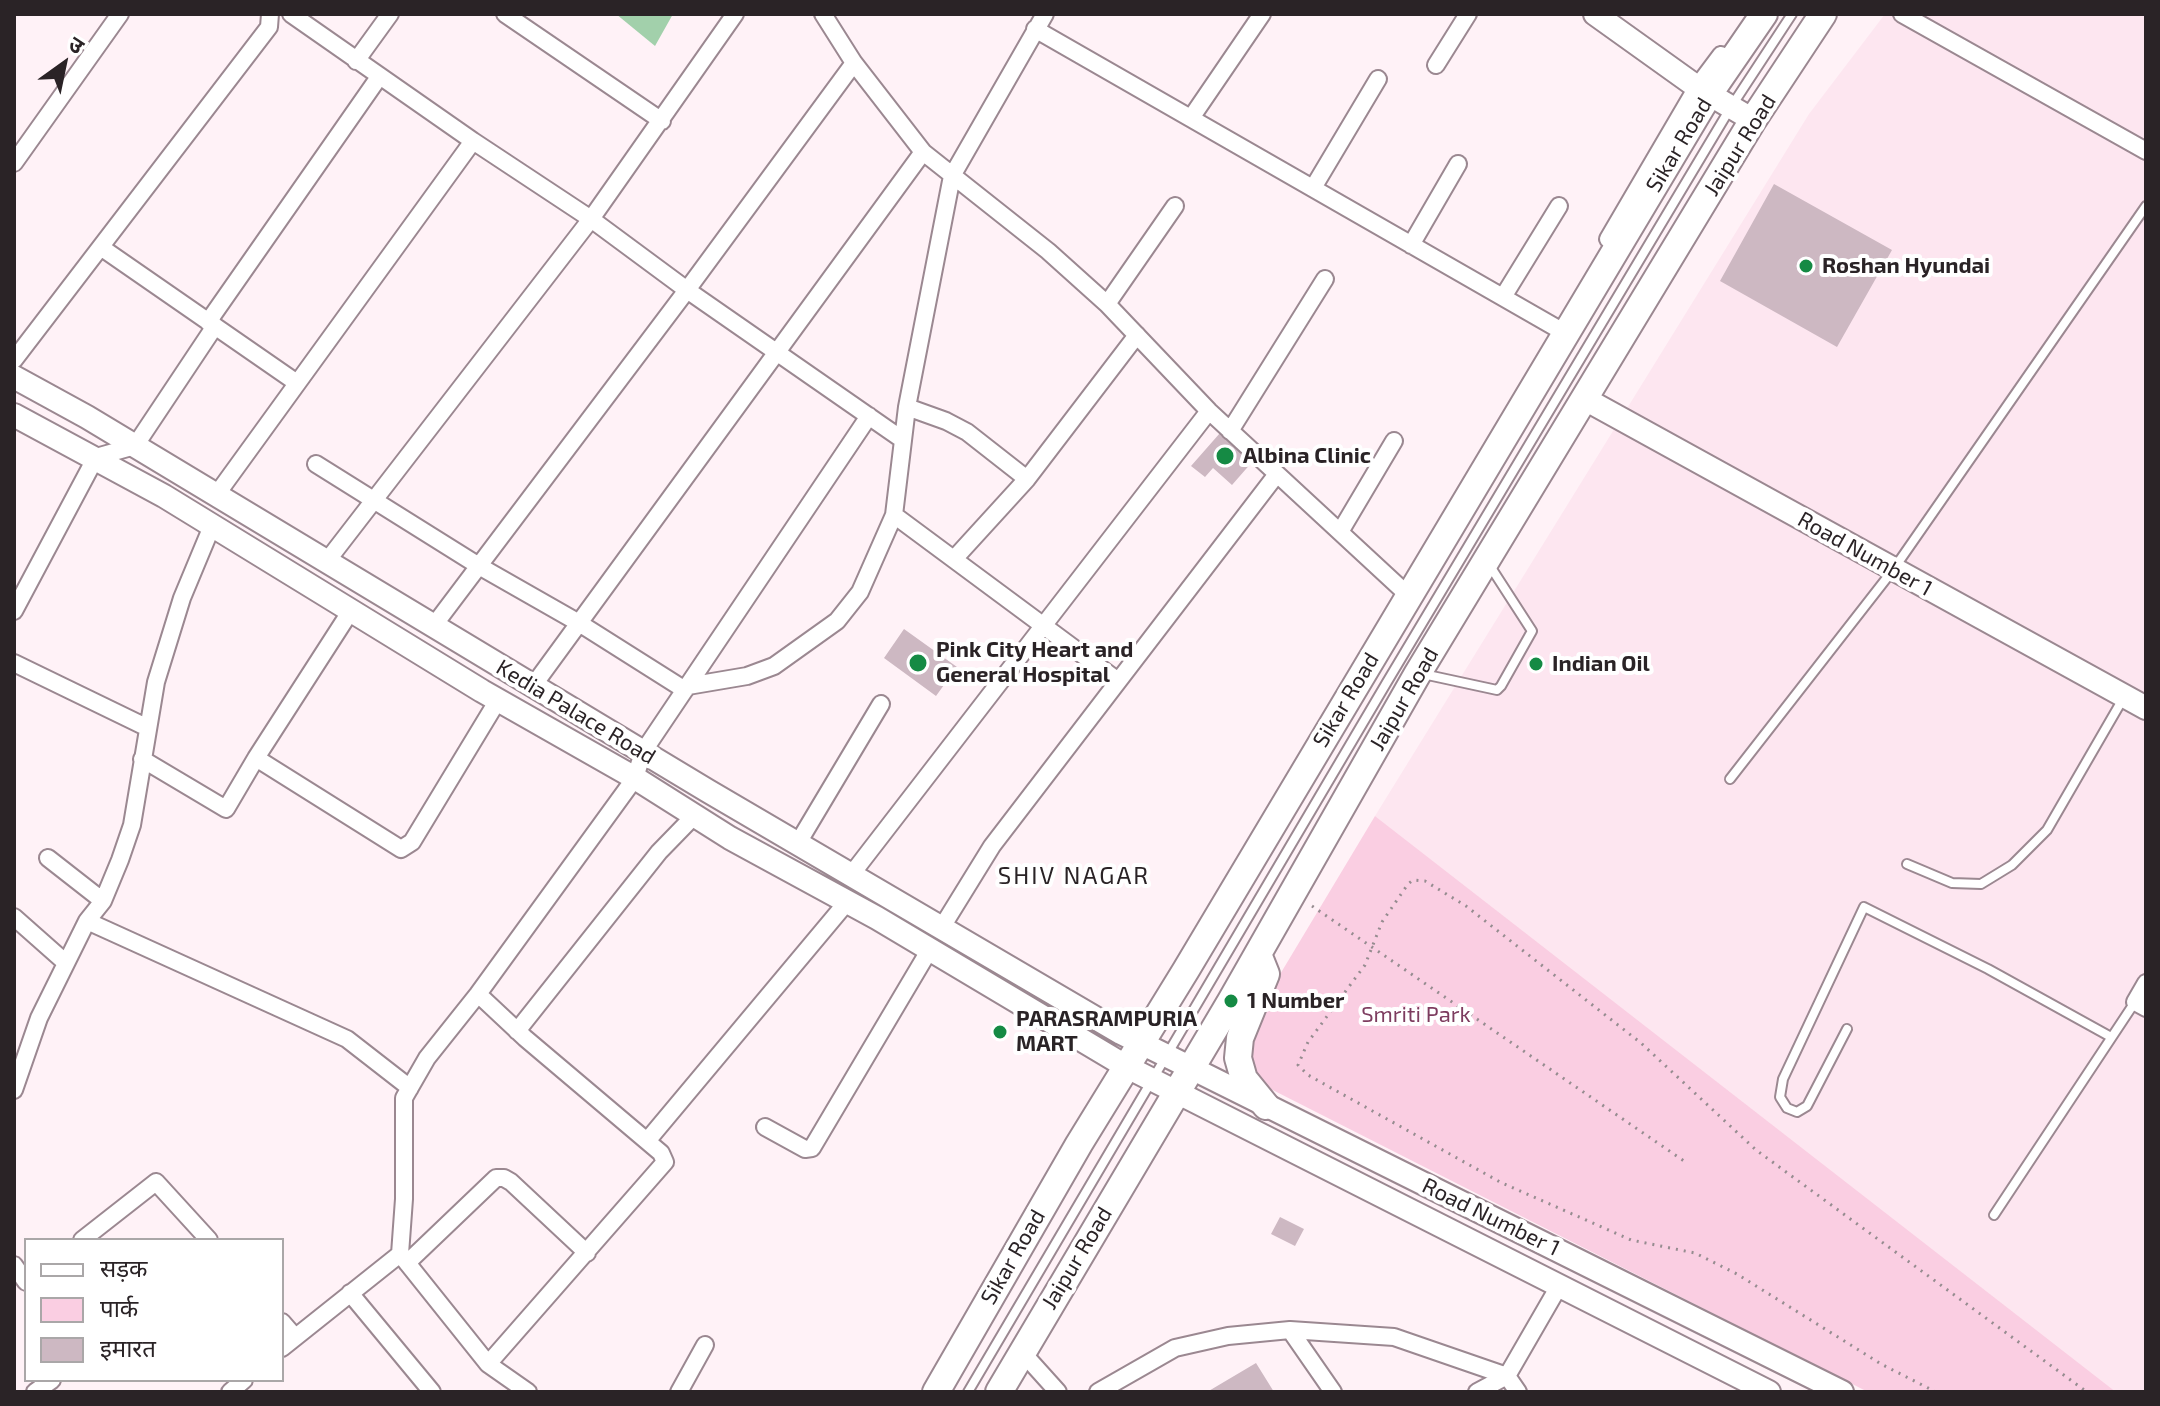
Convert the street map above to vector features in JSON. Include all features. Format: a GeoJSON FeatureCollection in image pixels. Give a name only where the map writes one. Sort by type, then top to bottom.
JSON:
{"type":"FeatureCollection","features":[{"type":"Feature","properties":{"kind":"main road","name":"Sikar Road"},"geometry":{"type":"LineString","coordinates":[[936,1392],[1127,1067],[1137,1040],[1703,90],[1764,14]]}},
{"type":"Feature","properties":{"kind":"main road","name":"Jaipur Road"},"geometry":{"type":"LineString","coordinates":[[999,1392],[1164,1087],[1191,1068],[1418,673],[1585,399],[1742,114],[1823,14]]}},
{"type":"Feature","properties":{"kind":"main road"},"geometry":{"type":"LineString","coordinates":[[1258,954],[1266,974],[1240,1038],[1238,1058],[1244,1079],[1266,1106]]}},
{"type":"Feature","properties":{"kind":"street"},"geometry":{"type":"LineString","coordinates":[[14,163],[120,14]]}},
{"type":"Feature","properties":{"kind":"street"},"geometry":{"type":"LineString","coordinates":[[14,360],[269,27],[270,14]]}},
{"type":"Feature","properties":{"kind":"street"},"geometry":{"type":"LineString","coordinates":[[291,14],[591,219],[687,290],[903,440]]}},
{"type":"Feature","properties":{"kind":"street"},"geometry":{"type":"LineString","coordinates":[[356,61],[390,14]]}},
{"type":"Feature","properties":{"kind":"street"},"geometry":{"type":"LineString","coordinates":[[505,14],[662,121]]}},
{"type":"Feature","properties":{"kind":"street"},"geometry":{"type":"LineString","coordinates":[[327,561],[591,219],[735,14]]}},
{"type":"Feature","properties":{"kind":"street"},"geometry":{"type":"LineString","coordinates":[[316,464],[479,566],[686,688],[747,676],[774,666],[837,621],[860,592],[894,515],[907,407],[952,176],[1045,14]]}},
{"type":"Feature","properties":{"kind":"street"},"geometry":{"type":"LineString","coordinates":[[1191,118],[1262,14]]}},
{"type":"Feature","properties":{"kind":"street"},"geometry":{"type":"LineString","coordinates":[[1436,65],[1468,14]]}},
{"type":"Feature","properties":{"kind":"street"},"geometry":{"type":"LineString","coordinates":[[1595,14],[1742,114]]}},
{"type":"Feature","properties":{"kind":"street"},"geometry":{"type":"LineString","coordinates":[[1703,90],[1752,14]]}},
{"type":"Feature","properties":{"kind":"street"},"geometry":{"type":"LineString","coordinates":[[1902,14],[2146,151]]}},
{"type":"Feature","properties":{"kind":"street"},"geometry":{"type":"LineString","coordinates":[[831,18],[854,63],[923,152],[1048,251],[1107,304],[1209,411],[1405,592]]}},
{"type":"Feature","properties":{"kind":"street"},"geometry":{"type":"LineString","coordinates":[[1035,29],[1562,331]]}},
{"type":"Feature","properties":{"kind":"street"},"geometry":{"type":"LineString","coordinates":[[435,624],[854,63]]}},
{"type":"Feature","properties":{"kind":"street"},"geometry":{"type":"LineString","coordinates":[[14,611],[96,457],[135,446],[211,324],[379,77]]}},
{"type":"Feature","properties":{"kind":"street"},"geometry":{"type":"LineString","coordinates":[[1313,188],[1378,79]]}},
{"type":"Feature","properties":{"kind":"street"},"geometry":{"type":"LineString","coordinates":[[217,494],[473,141]]}},
{"type":"Feature","properties":{"kind":"street"},"geometry":{"type":"LineString","coordinates":[[533,686],[923,152]]}},
{"type":"Feature","properties":{"kind":"street"},"geometry":{"type":"LineString","coordinates":[[1411,245],[1458,164]]}},
{"type":"Feature","properties":{"kind":"street"},"geometry":{"type":"LineString","coordinates":[[1107,304],[1175,206]]}},
{"type":"Feature","properties":{"kind":"street"},"geometry":{"type":"LineString","coordinates":[[1503,297],[1559,206]]}},
{"type":"Feature","properties":{"kind":"street"},"geometry":{"type":"LineString","coordinates":[[102,248],[297,383]]}},
{"type":"Feature","properties":{"kind":"street"},"geometry":{"type":"LineString","coordinates":[[1230,431],[1325,279]]}},
{"type":"Feature","properties":{"kind":"street"},"geometry":{"type":"LineString","coordinates":[[954,559],[1027,479],[1137,335]]}},
{"type":"Feature","properties":{"kind":"street","name":"Kedia Palace Road"},"geometry":{"type":"LineString","coordinates":[[14,377],[217,494],[851,875],[1137,1040]]}},
{"type":"Feature","properties":{"kind":"street","name":"Road Number 1"},"geometry":{"type":"LineString","coordinates":[[1585,399],[2146,708]]}},
{"type":"Feature","properties":{"kind":"street"},"geometry":{"type":"LineString","coordinates":[[907,407],[967,432],[1027,479]]}},
{"type":"Feature","properties":{"kind":"street"},"geometry":{"type":"LineString","coordinates":[[851,875],[1209,411]]}},
{"type":"Feature","properties":{"kind":"street","name":"Kedia Palace Road"},"geometry":{"type":"LineString","coordinates":[[14,415],[96,457],[350,612],[635,778],[730,838],[930,949],[1127,1067]]}},
{"type":"Feature","properties":{"kind":"street"},"geometry":{"type":"LineString","coordinates":[[528,1392],[488,1364],[404,1258],[404,1098],[427,1058],[478,994],[635,778],[643,752],[869,416]]}},
{"type":"Feature","properties":{"kind":"street"},"geometry":{"type":"LineString","coordinates":[[1340,532],[1394,441]]}},
{"type":"Feature","properties":{"kind":"street"},"geometry":{"type":"LineString","coordinates":[[942,927],[992,846],[1277,474]]}},
{"type":"Feature","properties":{"kind":"street"},"geometry":{"type":"LineString","coordinates":[[894,515],[1118,681]]}},
{"type":"Feature","properties":{"kind":"street"},"geometry":{"type":"LineString","coordinates":[[14,1090],[39,1018],[87,921],[103,901],[132,825],[156,682],[178,612],[212,526]]}},
{"type":"Feature","properties":{"kind":"street"},"geometry":{"type":"LineString","coordinates":[[142,759],[226,809],[350,612]]}},
{"type":"Feature","properties":{"kind":"street"},"geometry":{"type":"LineString","coordinates":[[14,663],[148,728]]}},
{"type":"Feature","properties":{"kind":"street"},"geometry":{"type":"LineString","coordinates":[[256,758],[401,849],[412,842],[498,700]]}},
{"type":"Feature","properties":{"kind":"street"},"geometry":{"type":"LineString","coordinates":[[798,843],[881,704]]}},
{"type":"Feature","properties":{"kind":"street"},"geometry":{"type":"LineString","coordinates":[[517,1031],[659,852],[695,815]]}},
{"type":"Feature","properties":{"kind":"street"},"geometry":{"type":"LineString","coordinates":[[48,858],[103,901]]}},
{"type":"Feature","properties":{"kind":"street"},"geometry":{"type":"LineString","coordinates":[[647,1141],[847,902]]}},
{"type":"Feature","properties":{"kind":"street"},"geometry":{"type":"LineString","coordinates":[[14,917],[66,963]]}},
{"type":"Feature","properties":{"kind":"street"},"geometry":{"type":"LineString","coordinates":[[87,921],[347,1039],[410,1088]]}},
{"type":"Feature","properties":{"kind":"street"},"geometry":{"type":"LineString","coordinates":[[765,1127],[805,1149],[812,1148],[930,949]]}},
{"type":"Feature","properties":{"kind":"street"},"geometry":{"type":"LineString","coordinates":[[2140,1005],[2146,983]]}},
{"type":"Feature","properties":{"kind":"street"},"geometry":{"type":"LineString","coordinates":[[478,994],[661,1153],[665,1162],[488,1364]]}},
{"type":"Feature","properties":{"kind":"street","name":"Road Number 1"},"geometry":{"type":"LineString","coordinates":[[1137,1040],[1842,1392]]}},
{"type":"Feature","properties":{"kind":"street","name":"Road Number 1"},"geometry":{"type":"LineString","coordinates":[[1127,1067],[1769,1392]]}},
{"type":"Feature","properties":{"kind":"street"},"geometry":{"type":"LineString","coordinates":[[284,1346],[350,1293],[404,1258],[496,1178],[511,1182],[587,1253]]}},
{"type":"Feature","properties":{"kind":"street"},"geometry":{"type":"LineString","coordinates":[[85,1238],[156,1182],[207,1238]]}},
{"type":"Feature","properties":{"kind":"street"},"geometry":{"type":"LineString","coordinates":[[1477,1392],[1507,1376],[1559,1286]]}},
{"type":"Feature","properties":{"kind":"street"},"geometry":{"type":"LineString","coordinates":[[350,1293],[432,1392]]}},
{"type":"Feature","properties":{"kind":"street"},"geometry":{"type":"LineString","coordinates":[[284,1324],[295,1337]]}},
{"type":"Feature","properties":{"kind":"street"},"geometry":{"type":"LineString","coordinates":[[1290,1330],[1333,1392]]}},
{"type":"Feature","properties":{"kind":"street"},"geometry":{"type":"LineString","coordinates":[[1098,1392],[1175,1348],[1228,1336],[1290,1330],[1394,1337],[1507,1376],[1518,1392]]}},
{"type":"Feature","properties":{"kind":"street"},"geometry":{"type":"LineString","coordinates":[[679,1392],[705,1345]]}},
{"type":"Feature","properties":{"kind":"street"},"geometry":{"type":"LineString","coordinates":[[1022,1352],[1053,1390]]}},
{"type":"Feature","properties":{"kind":"lane"},"geometry":{"type":"LineString","coordinates":[[968,1392],[1164,1087],[1167,1056],[1742,114],[1792,14]]}},
{"type":"Feature","properties":{"kind":"lane"},"geometry":{"type":"LineString","coordinates":[[1730,779],[1893,570],[2146,206]]}},
{"type":"Feature","properties":{"kind":"lane"},"geometry":{"type":"LineString","coordinates":[[1418,673],[1497,690],[1501,686],[1532,631],[1487,562]]}},
{"type":"Feature","properties":{"kind":"lane"},"geometry":{"type":"LineString","coordinates":[[1907,864],[1952,883],[1981,884],[2012,865],[2047,830],[2125,696]]}},
{"type":"Feature","properties":{"kind":"lane"},"geometry":{"type":"LineString","coordinates":[[1847,1029],[1807,1106],[1797,1112],[1787,1108],[1780,1097],[1783,1079],[1864,907],[1988,969],[2111,1037]]}},
{"type":"Feature","properties":{"kind":"lane"},"geometry":{"type":"LineString","coordinates":[[1994,1215],[2111,1037],[2140,1005]]}},
{"type":"Feature","properties":{"kind":"path"},"geometry":{"type":"LineString","coordinates":[[1936,1392],[1881,1364],[1737,1274],[1695,1253],[1631,1240],[1500,1182],[1308,1075],[1298,1065],[1303,1051],[1365,965],[1382,922],[1408,884],[1413,880],[1425,881],[1466,906],[1641,1043],[1756,1150],[2087,1392]]}},
{"type":"Feature","properties":{"kind":"path"},"geometry":{"type":"LineString","coordinates":[[1293,892],[1684,1161]]}},
{"type":"Feature","properties":{"kind":"shaded area"},"geometry":{"type":"Polygon","coordinates":[[[616,14],[673,14],[655,46],[616,14]]]}},
{"type":"Feature","properties":{"kind":"shaded area"},"geometry":{"type":"Polygon","coordinates":[[[1885,14],[2146,14],[2146,1392],[2116,1392],[1375,816],[1809,114],[1885,14]]]}},
{"type":"Feature","properties":{"kind":"green space","name":"Smriti Park"},"geometry":{"type":"Polygon","coordinates":[[[1375,816],[2116,1392],[1868,1392],[1249,1078],[1244,1057],[1255,1016],[1375,816]]]}},
{"type":"Feature","properties":{"kind":"building","name":"Roshan Hyundai"},"geometry":{"type":"Polygon","coordinates":[[[1774,184],[1892,250],[1837,347],[1720,281],[1774,184]]]}},
{"type":"Feature","properties":{"kind":"building"},"geometry":{"type":"Polygon","coordinates":[[[1220,433],[1253,461],[1232,485],[1213,468],[1205,477],[1191,466],[1220,433]]]}},
{"type":"Feature","properties":{"kind":"building"},"geometry":{"type":"Polygon","coordinates":[[[904,629],[957,667],[936,696],[884,658],[904,629]]]}},
{"type":"Feature","properties":{"kind":"building"},"geometry":{"type":"Polygon","coordinates":[[[1280,1217],[1304,1229],[1295,1246],[1271,1234],[1280,1217]]]}},
{"type":"Feature","properties":{"kind":"building"},"geometry":{"type":"Polygon","coordinates":[[[1256,1363],[1274,1392],[1207,1392],[1256,1363]]]}},
{"type":"Feature","properties":{"kind":"place","name":"Roshan Hyundai"},"geometry":{"type":"Point","coordinates":[1806,266]}},
{"type":"Feature","properties":{"kind":"place","name":"Albina Clinic"},"geometry":{"type":"Point","coordinates":[1225,456]}},
{"type":"Feature","properties":{"kind":"place","name":"Pink City Heart and General Hospital"},"geometry":{"type":"Point","coordinates":[918,663]}},
{"type":"Feature","properties":{"kind":"place","name":"Indian Oil"},"geometry":{"type":"Point","coordinates":[1536,664]}},
{"type":"Feature","properties":{"kind":"place","name":"1 Number"},"geometry":{"type":"Point","coordinates":[1231,1001]}},
{"type":"Feature","properties":{"kind":"place","name":"PARASRAMPURIA MART"},"geometry":{"type":"Point","coordinates":[1000,1032]}},
{"type":"Feature","properties":{"kind":"district","name":"SHIV NAGAR"},"geometry":{"type":"Point","coordinates":[1074,876]}}]}
